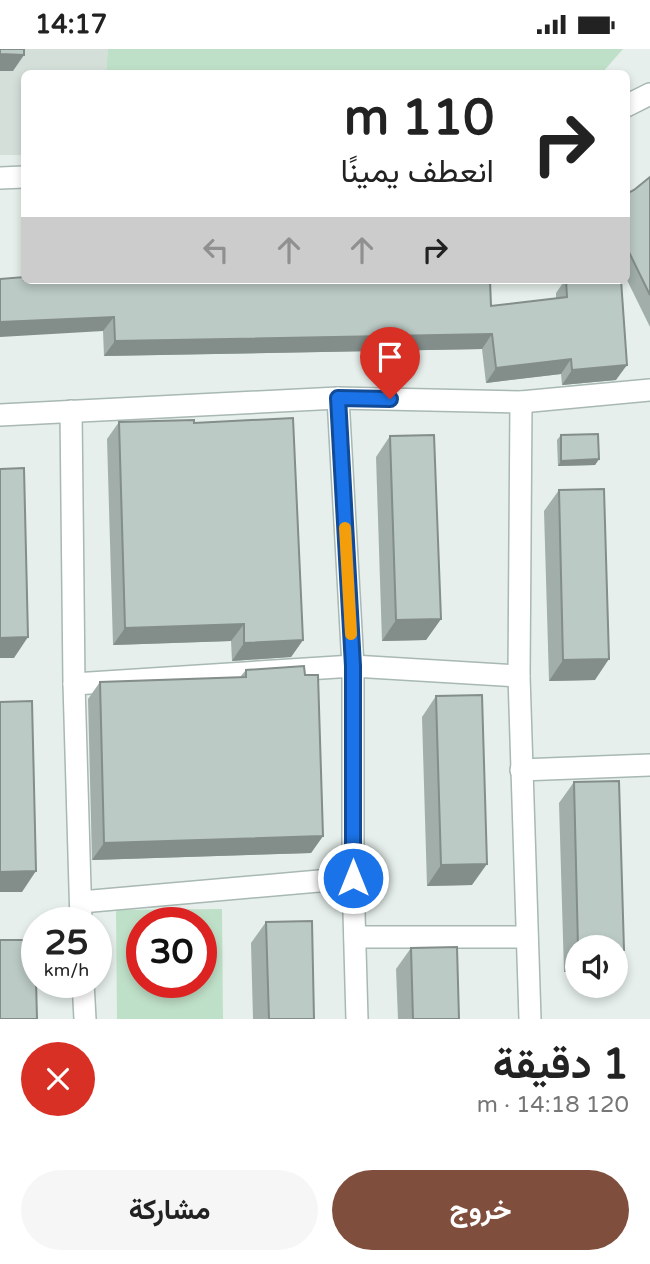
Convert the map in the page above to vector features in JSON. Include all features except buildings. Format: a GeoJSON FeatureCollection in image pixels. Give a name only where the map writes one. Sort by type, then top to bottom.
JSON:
{"type":"FeatureCollection","features":[{"type":"Feature","properties":{"kind":"street"},"geometry":{"type":"LineString","coordinates":[[630,104],[650,94]]}},
{"type":"Feature","properties":{"kind":"street"},"geometry":{"type":"LineString","coordinates":[[0,178],[21,177]]}},
{"type":"Feature","properties":{"kind":"street"},"geometry":{"type":"LineString","coordinates":[[0,415],[338,398],[521,402],[650,390]]}},
{"type":"Feature","properties":{"kind":"street"},"geometry":{"type":"LineString","coordinates":[[338,398],[353,666],[353,878],[357,1019]]}},
{"type":"Feature","properties":{"kind":"street"},"geometry":{"type":"LineString","coordinates":[[521,402],[519,676],[530,1019]]}},
{"type":"Feature","properties":{"kind":"street"},"geometry":{"type":"LineString","coordinates":[[71,411],[74,684],[81,907]]}},
{"type":"Feature","properties":{"kind":"street"},"geometry":{"type":"LineString","coordinates":[[74,684],[353,666],[519,676]]}},
{"type":"Feature","properties":{"kind":"street"},"geometry":{"type":"LineString","coordinates":[[521,770],[650,765]]}},
{"type":"Feature","properties":{"kind":"street"},"geometry":{"type":"LineString","coordinates":[[112,908],[353,878]]}},
{"type":"Feature","properties":{"kind":"street"},"geometry":{"type":"LineString","coordinates":[[355,937],[527,937]]}},
{"type":"Feature","properties":{"kind":"street"},"geometry":{"type":"LineString","coordinates":[[84,998],[85,1019]]}},
{"type":"Feature","properties":{"kind":"shaded area"},"geometry":{"type":"Polygon","coordinates":[[[0,49],[108,49],[106,70],[21,70],[21,155],[0,155],[0,49]]]}},
{"type":"Feature","properties":{"kind":"green space"},"geometry":{"type":"Polygon","coordinates":[[[108,49],[623,49],[605,70],[106,70],[108,49]]]}},
{"type":"Feature","properties":{"kind":"green space"},"geometry":{"type":"Polygon","coordinates":[[[217,909],[222,909],[223,1019],[117,1019],[116,910],[126,910],[126,998],[217,998],[217,909]]]}},
{"type":"Feature","properties":{"kind":"slow traffic"},"geometry":{"type":"LineString","coordinates":[[345,528],[351,634]]}},
{"type":"Feature","properties":{"kind":"route"},"geometry":{"type":"LineString","coordinates":[[353,878],[353,666],[338,398],[390,399]]}}]}
